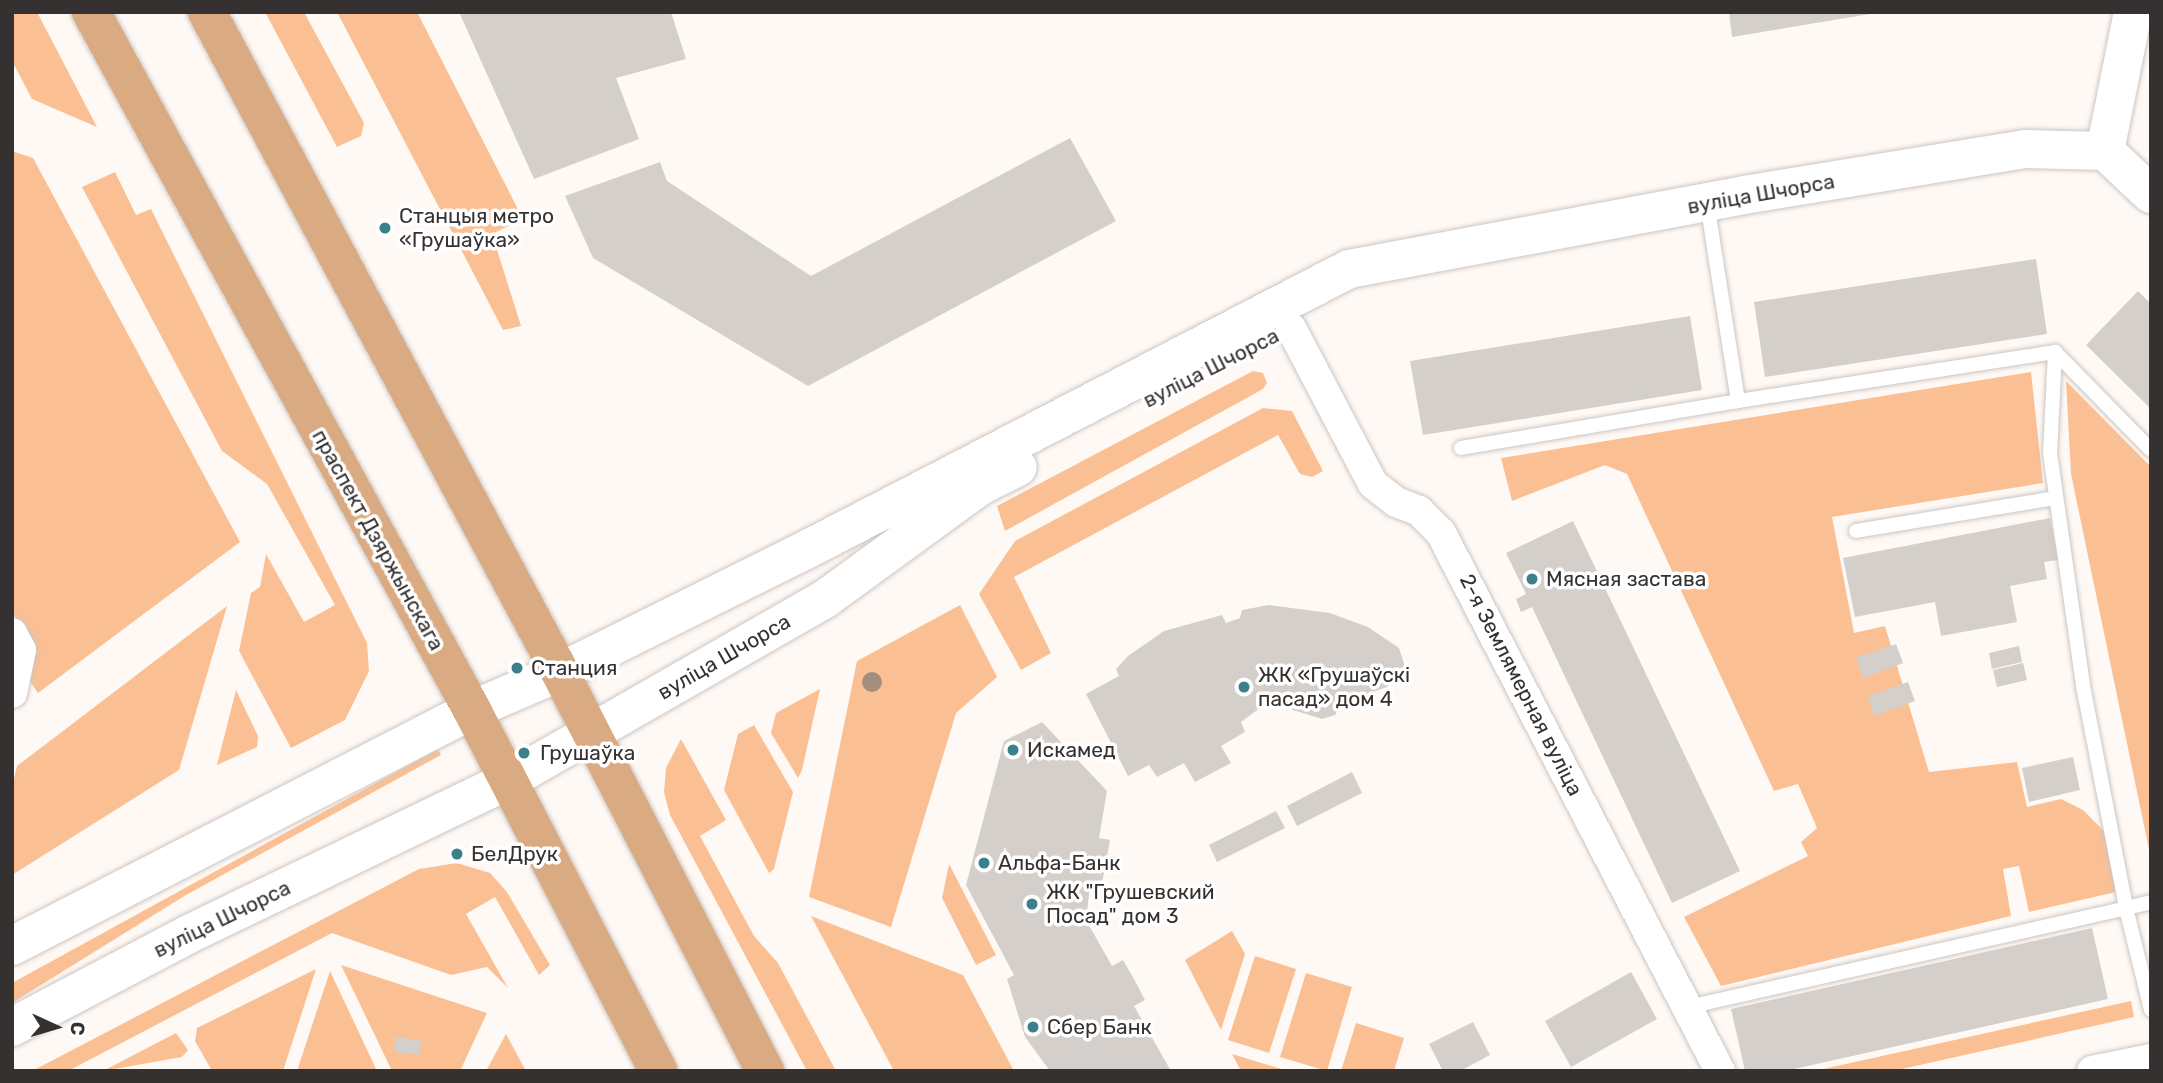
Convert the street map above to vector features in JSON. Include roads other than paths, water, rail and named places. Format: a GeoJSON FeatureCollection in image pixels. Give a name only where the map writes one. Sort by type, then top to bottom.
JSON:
{"type":"FeatureCollection","features":[{"type":"Feature","properties":{"kind":"main road","name":"праспект Дзяржынскага"},"geometry":{"type":"LineString","coordinates":[[91,12],[472,710],[658,1071]]}},
{"type":"Feature","properties":{"kind":"main road"},"geometry":{"type":"LineString","coordinates":[[207,12],[560,672],[589,734],[765,1071]]}},
{"type":"Feature","properties":{"kind":"street"},"geometry":{"type":"LineString","coordinates":[[2133,12],[2105,151],[2151,194]]}},
{"type":"Feature","properties":{"kind":"street","name":"вуліца Шчорса"},"geometry":{"type":"LineString","coordinates":[[12,946],[472,710],[560,672],[1349,269],[1707,202],[2025,149],[2105,151]]}},
{"type":"Feature","properties":{"kind":"street","name":"вуліца Шчорса"},"geometry":{"type":"LineString","coordinates":[[12,1027],[191,933],[507,781],[825,599],[980,486],[1291,328],[1418,258]]}},
{"type":"Feature","properties":{"kind":"street","name":"2-я Землямерная вуліца"},"geometry":{"type":"LineString","coordinates":[[1291,328],[1373,484],[1396,502],[1419,511],[1441,533],[1720,1071]]}},
{"type":"Feature","properties":{"kind":"street"},"geometry":{"type":"LineString","coordinates":[[12,633],[21,650],[12,693]]}},
{"type":"Feature","properties":{"kind":"street"},"geometry":{"type":"LineString","coordinates":[[2092,1071],[2151,1059]]}},
{"type":"Feature","properties":{"kind":"lane"},"geometry":{"type":"LineString","coordinates":[[1707,202],[1738,401]]}},
{"type":"Feature","properties":{"kind":"lane"},"geometry":{"type":"LineString","coordinates":[[1461,448],[1738,401],[2055,352]]}},
{"type":"Feature","properties":{"kind":"lane"},"geometry":{"type":"LineString","coordinates":[[2055,352],[2151,450]]}},
{"type":"Feature","properties":{"kind":"lane"},"geometry":{"type":"LineString","coordinates":[[2055,352],[2050,453],[2055,498],[2083,686],[2126,908],[2151,1010]]}},
{"type":"Feature","properties":{"kind":"lane"},"geometry":{"type":"LineString","coordinates":[[1856,531],[2055,498]]}},
{"type":"Feature","properties":{"kind":"lane"},"geometry":{"type":"LineString","coordinates":[[1688,1007],[2151,902]]}},
{"type":"Feature","properties":{"kind":"place","name":"Станцыя метро «Грушаўка»"},"geometry":{"type":"Point","coordinates":[385,228]}},
{"type":"Feature","properties":{"kind":"place","name":"Мясная застава"},"geometry":{"type":"Point","coordinates":[1532,579]}},
{"type":"Feature","properties":{"kind":"place","name":"Станция"},"geometry":{"type":"Point","coordinates":[517,668]}},
{"type":"Feature","properties":{"kind":"place","name":"ЖК «Грушаўскі пасад» дом 4"},"geometry":{"type":"Point","coordinates":[1244,687]}},
{"type":"Feature","properties":{"kind":"place","name":"Искамед"},"geometry":{"type":"Point","coordinates":[1013,750]}},
{"type":"Feature","properties":{"kind":"place","name":"Грушаўка"},"geometry":{"type":"Point","coordinates":[524,753]}},
{"type":"Feature","properties":{"kind":"place","name":"БелДрук"},"geometry":{"type":"Point","coordinates":[457,854]}},
{"type":"Feature","properties":{"kind":"place","name":"Альфа-Банк"},"geometry":{"type":"Point","coordinates":[984,863]}},
{"type":"Feature","properties":{"kind":"place","name":"ЖК \"Грушевский Посад\" дом 3"},"geometry":{"type":"Point","coordinates":[1032,904]}},
{"type":"Feature","properties":{"kind":"place","name":"Сбер Банк"},"geometry":{"type":"Point","coordinates":[1033,1027]}}]}
